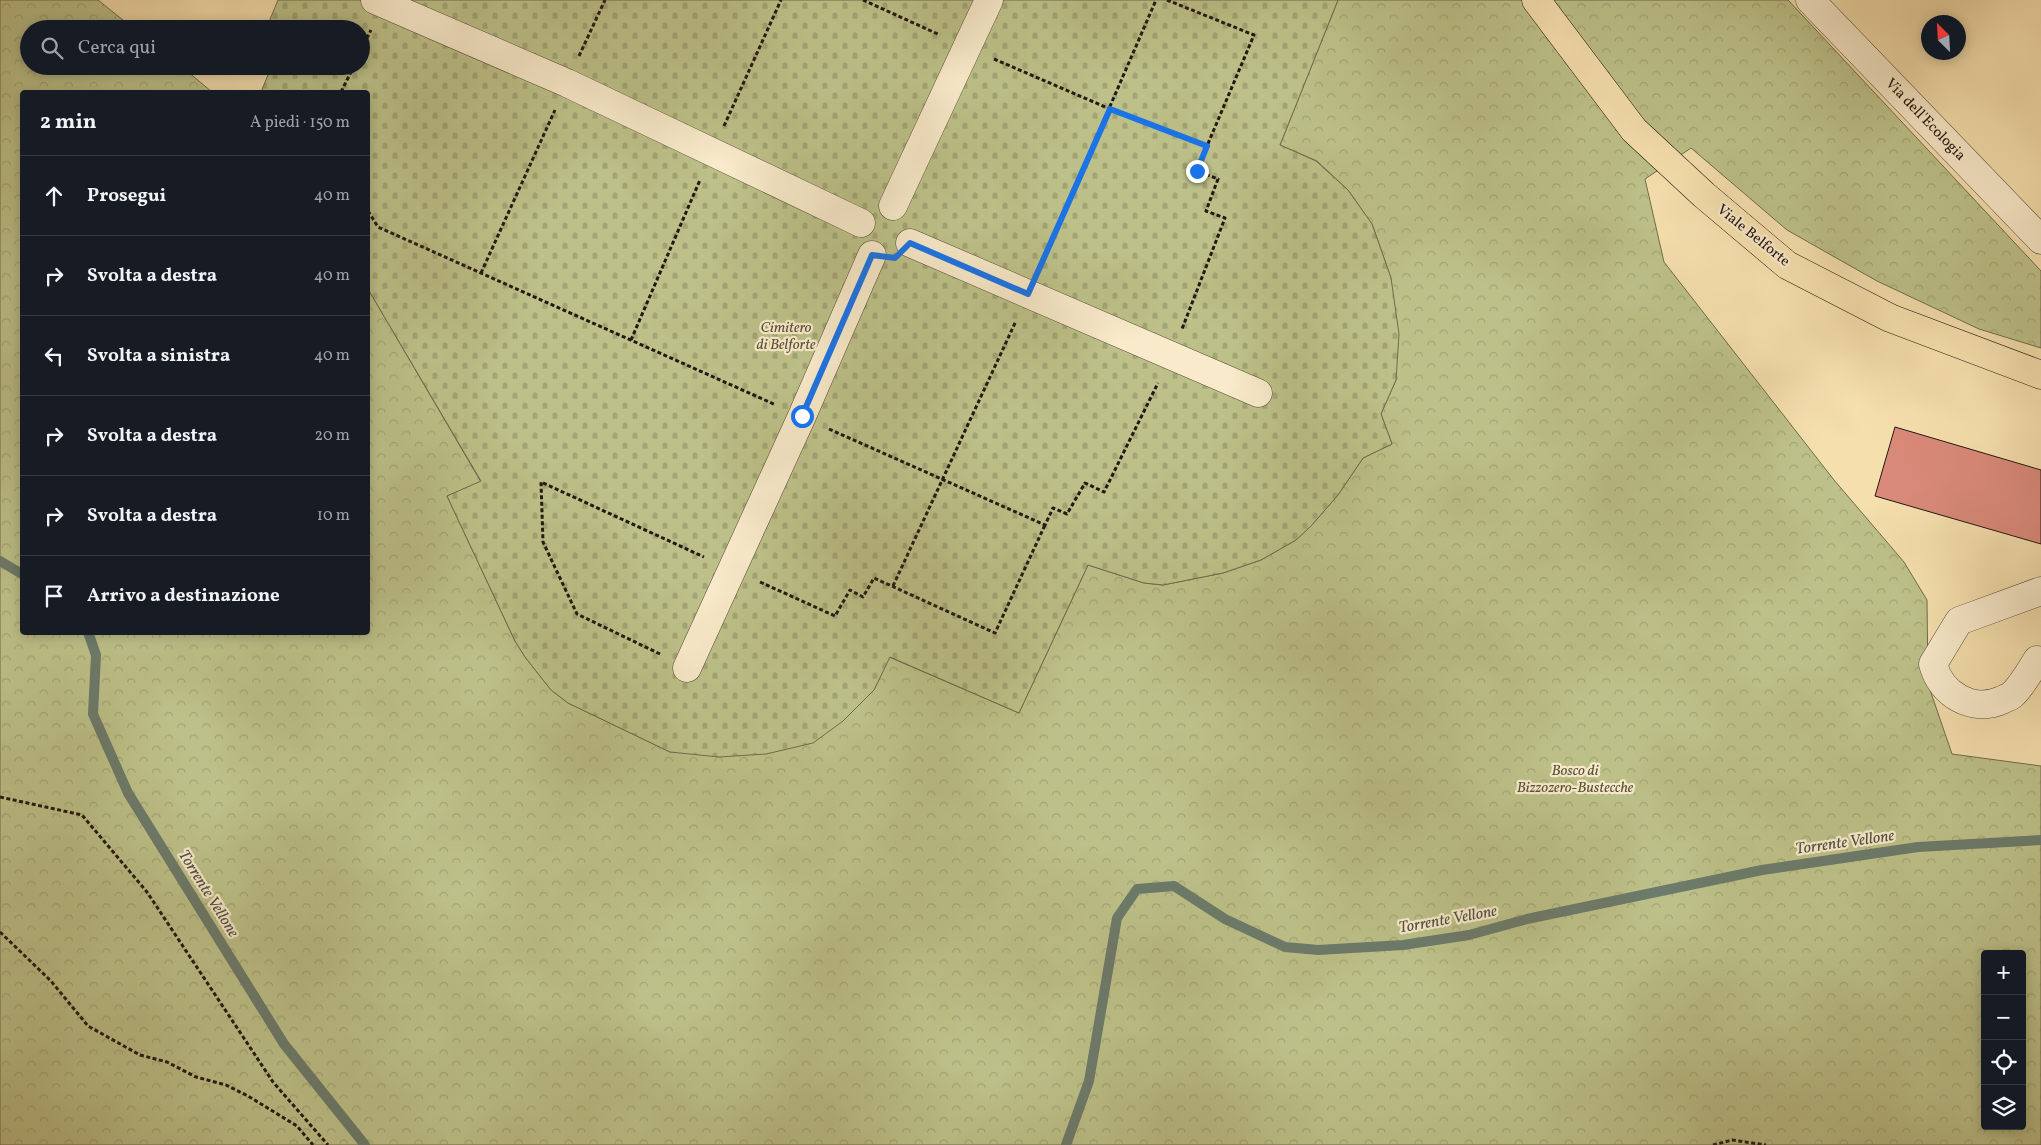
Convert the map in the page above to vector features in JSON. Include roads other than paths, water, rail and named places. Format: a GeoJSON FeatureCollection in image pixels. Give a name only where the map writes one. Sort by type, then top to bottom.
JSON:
{"type":"FeatureCollection","features":[{"type":"Feature","properties":{"kind":"main road","name":"Viale Belforte"},"geometry":{"type":"LineString","coordinates":[[1536,0],[1634,130],[1704,196],[1787,265],[1890,318],[2041,374]]}},
{"type":"Feature","properties":{"kind":"street"},"geometry":{"type":"LineString","coordinates":[[375,0],[567,83],[861,223]]}},
{"type":"Feature","properties":{"kind":"street"},"geometry":{"type":"LineString","coordinates":[[893,206],[989,0]]}},
{"type":"Feature","properties":{"kind":"street","name":"Via dell'Ecologia"},"geometry":{"type":"LineString","coordinates":[[1810,0],[2041,240]]}},
{"type":"Feature","properties":{"kind":"street"},"geometry":{"type":"LineString","coordinates":[[893,206],[911,223],[910,243],[895,258],[872,255],[862,245],[861,223],[876,207],[893,206]]}},
{"type":"Feature","properties":{"kind":"street"},"geometry":{"type":"LineString","coordinates":[[910,243],[1258,393]]}},
{"type":"Feature","properties":{"kind":"street"},"geometry":{"type":"LineString","coordinates":[[687,668],[802,416],[872,255]]}},
{"type":"Feature","properties":{"kind":"street"},"geometry":{"type":"LineString","coordinates":[[2038,660],[2012,695],[1990,705],[1973,705],[1949,692],[1936,675],[1933,664],[1959,621],[2041,591]]}},
{"type":"Feature","properties":{"kind":"waterway","name":"Torrente Vellone"},"geometry":{"type":"LineString","coordinates":[[0,561],[20,573]]}},
{"type":"Feature","properties":{"kind":"waterway","name":"Torrente Vellone"},"geometry":{"type":"LineString","coordinates":[[89,635],[96,655],[93,714],[128,793],[284,1044],[365,1145]]}},
{"type":"Feature","properties":{"kind":"waterway","name":"Torrente Vellone"},"geometry":{"type":"LineString","coordinates":[[1066,1145],[1089,1081],[1117,918],[1137,889],[1174,886],[1225,919],[1285,947],[1318,950],[1403,945],[1469,935],[1527,919],[1762,870],[1918,847],[2041,840]]}},
{"type":"Feature","properties":{"kind":"park label","name":"Cimitero di Belforte"},"geometry":{"type":"Point","coordinates":[786,336]}},
{"type":"Feature","properties":{"kind":"park label","name":"Bosco di Bizzozero-Bustecche"},"geometry":{"type":"Point","coordinates":[1575,780]}}]}
